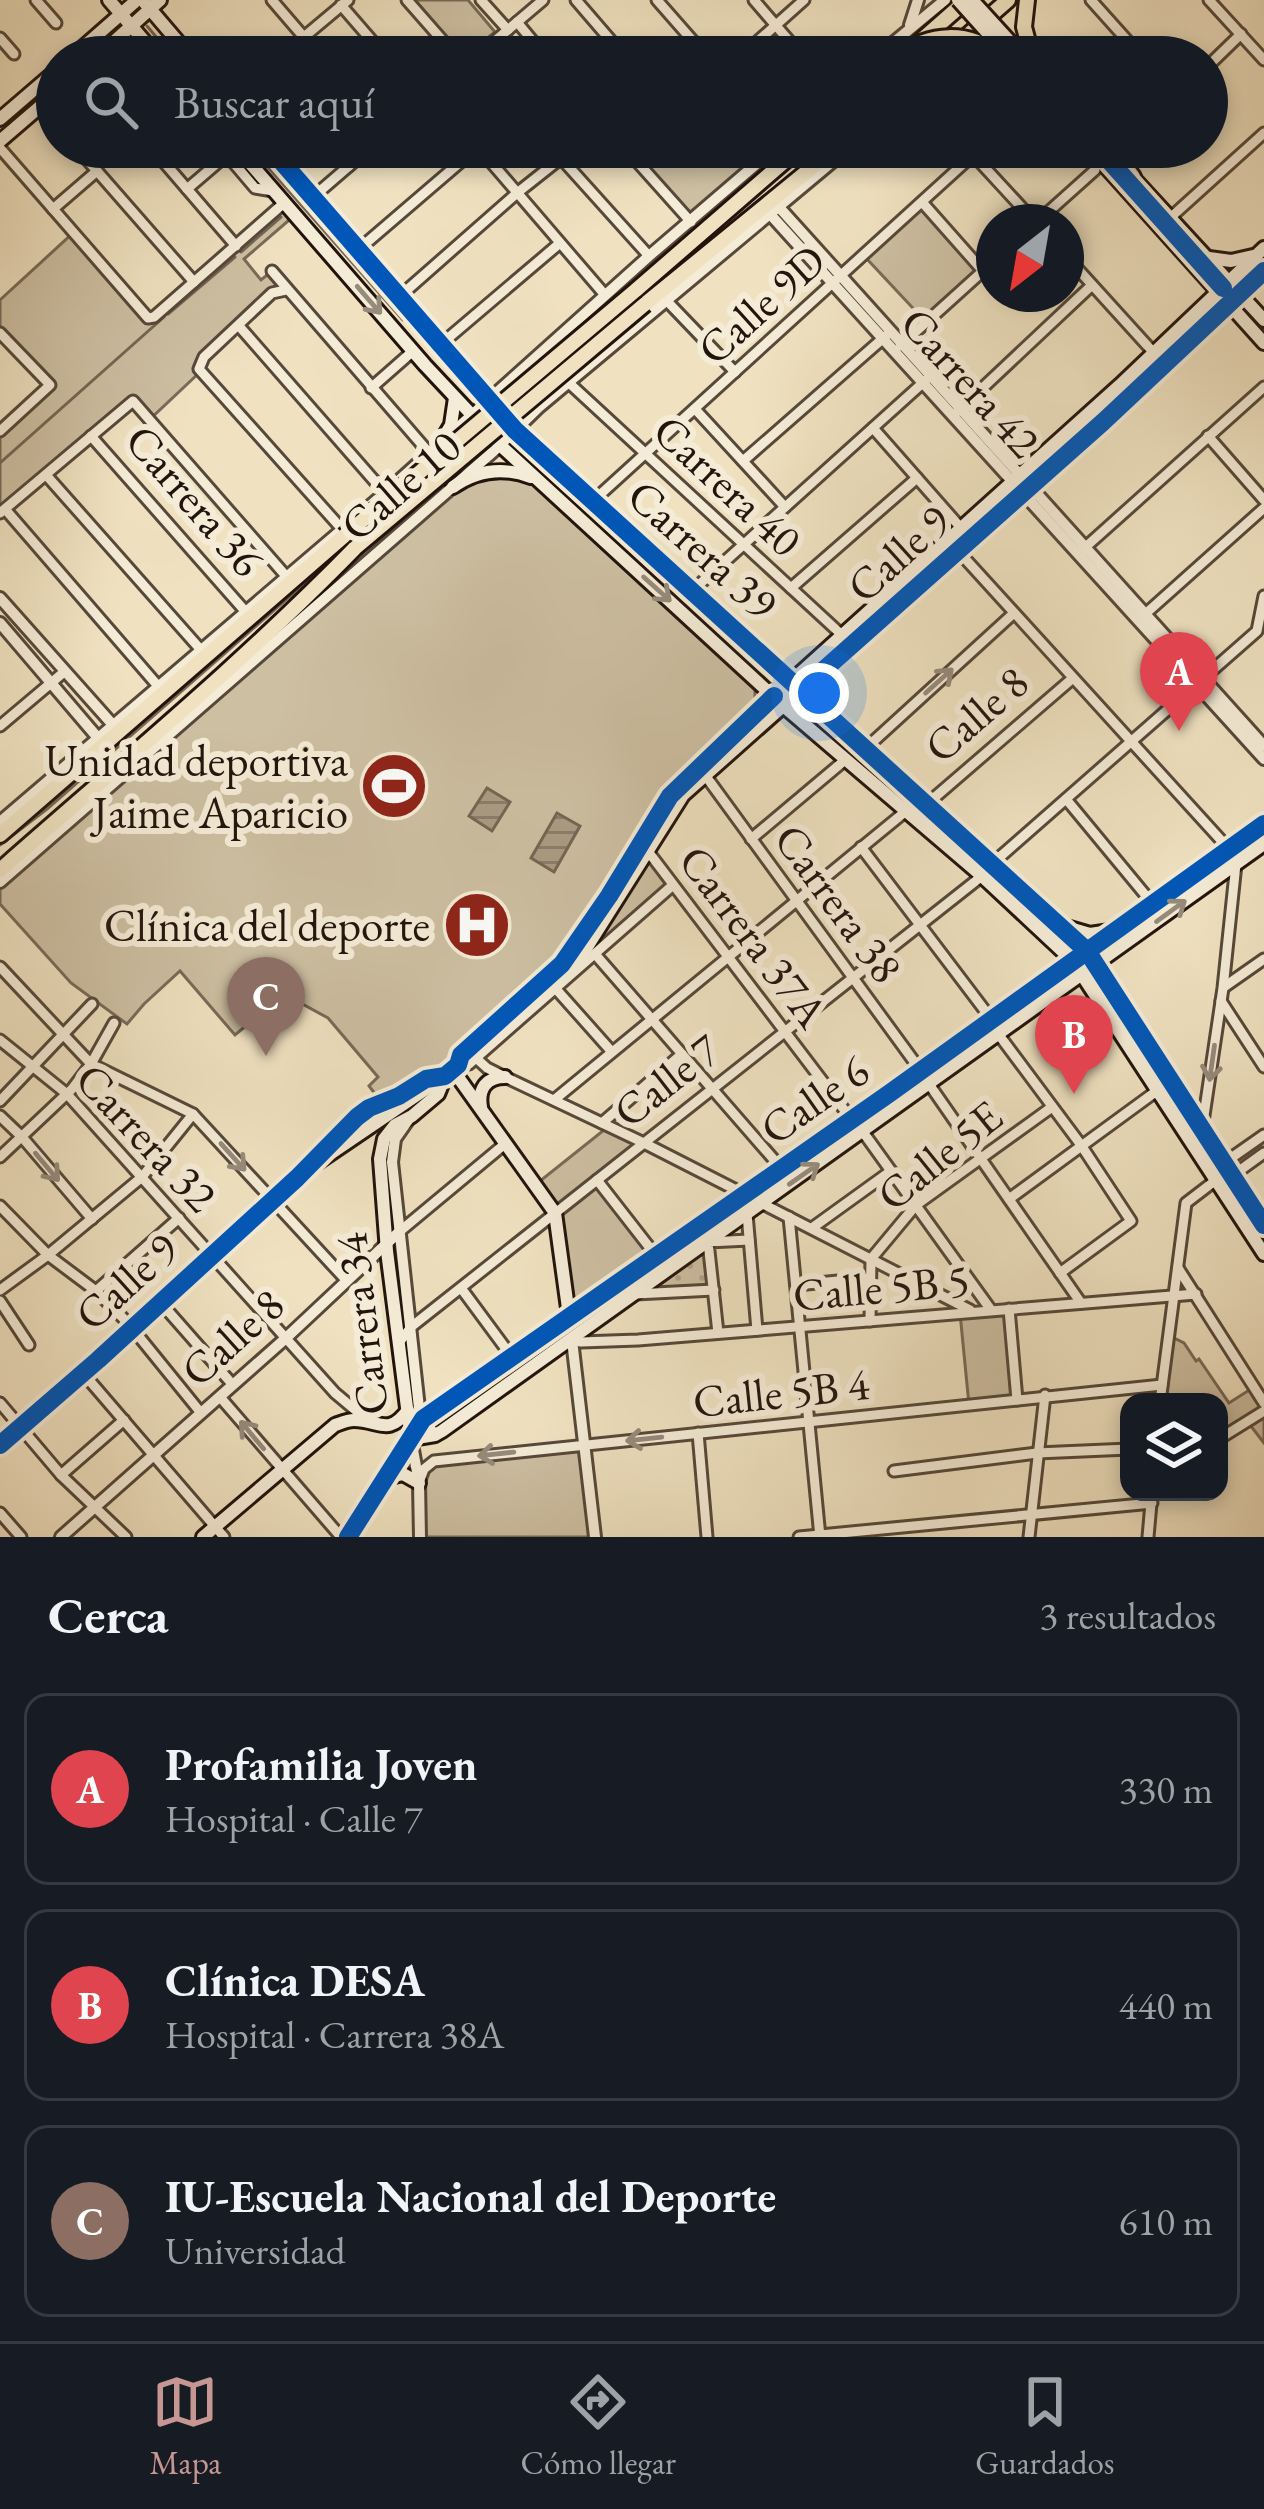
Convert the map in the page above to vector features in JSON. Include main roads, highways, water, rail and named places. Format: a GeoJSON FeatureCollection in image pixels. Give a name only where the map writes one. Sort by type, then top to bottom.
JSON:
{"type":"FeatureCollection","features":[{"type":"Feature","properties":{"kind":"main road"},"geometry":{"type":"LineString","coordinates":[[106,28],[108,0],[139,9],[168,36]]}},
{"type":"Feature","properties":{"kind":"main road"},"geometry":{"type":"LineString","coordinates":[[924,36],[966,0]]}},
{"type":"Feature","properties":{"kind":"main road"},"geometry":{"type":"LineString","coordinates":[[966,0],[991,36]]}},
{"type":"Feature","properties":{"kind":"main road"},"geometry":{"type":"LineString","coordinates":[[966,0],[1005,36]]}},
{"type":"Feature","properties":{"kind":"main road"},"geometry":{"type":"LineString","coordinates":[[967,36],[1008,0]]}},
{"type":"Feature","properties":{"kind":"main road"},"geometry":{"type":"LineString","coordinates":[[1025,36],[1027,0]]}},
{"type":"Feature","properties":{"kind":"main road"},"geometry":{"type":"LineString","coordinates":[[97,36],[139,9]]}},
{"type":"Feature","properties":{"kind":"main road"},"geometry":{"type":"LineString","coordinates":[[120,36],[139,9]]}},
{"type":"Feature","properties":{"kind":"main road"},"geometry":{"type":"LineString","coordinates":[[5,115],[36,88]]}},
{"type":"Feature","properties":{"kind":"main road"},"geometry":{"type":"LineString","coordinates":[[0,145],[36,111]]}},
{"type":"Feature","properties":{"kind":"main road","name":"Carrera 39"},"geometry":{"type":"LineString","coordinates":[[251,168],[500,445],[844,760],[982,876],[1073,961],[1264,1254]]}},
{"type":"Feature","properties":{"kind":"main road","name":"Carrera 39"},"geometry":{"type":"LineString","coordinates":[[287,168],[515,430],[1087,951],[1264,1225]]}},
{"type":"Feature","properties":{"kind":"main road"},"geometry":{"type":"LineString","coordinates":[[665,264],[682,240],[766,168]]}},
{"type":"Feature","properties":{"kind":"main road","name":"Calle 10"},"geometry":{"type":"LineString","coordinates":[[0,835],[319,557],[640,297],[665,264],[777,168]]}},
{"type":"Feature","properties":{"kind":"main road","name":"Calle 10"},"geometry":{"type":"LineString","coordinates":[[640,297],[687,277],[812,168]]}},
{"type":"Feature","properties":{"kind":"main road"},"geometry":{"type":"LineString","coordinates":[[1106,168],[1170,218],[1264,320]]}},
{"type":"Feature","properties":{"kind":"main road"},"geometry":{"type":"LineString","coordinates":[[1118,168],[1217,293],[1260,339]]}},
{"type":"Feature","properties":{"kind":"main road"},"geometry":{"type":"LineString","coordinates":[[1204,255],[1231,261],[1262,250]]}},
{"type":"Feature","properties":{"kind":"main road","name":"Calle 9"},"geometry":{"type":"LineString","coordinates":[[0,1444],[302,1173],[452,1070],[567,970],[587,946],[672,794],[750,719],[959,552],[1073,427],[1262,250]]}},
{"type":"Feature","properties":{"kind":"main road","name":"Calle 9"},"geometry":{"type":"LineString","coordinates":[[795,687],[843,636],[961,528],[1108,417],[1264,271]]}},
{"type":"Feature","properties":{"kind":"main road"},"geometry":{"type":"LineString","coordinates":[[1205,327],[1232,322],[1260,339]]}},
{"type":"Feature","properties":{"kind":"main road"},"geometry":{"type":"LineString","coordinates":[[1073,427],[1108,417],[1120,385]]}},
{"type":"Feature","properties":{"kind":"main road"},"geometry":{"type":"LineString","coordinates":[[439,446],[452,425],[455,398]]}},
{"type":"Feature","properties":{"kind":"main road"},"geometry":{"type":"LineString","coordinates":[[488,401],[483,415],[489,434]]}},
{"type":"Feature","properties":{"kind":"main road"},"geometry":{"type":"LineString","coordinates":[[448,491],[475,475],[500,471],[540,481]]}},
{"type":"Feature","properties":{"kind":"main road","name":"Calle 10"},"geometry":{"type":"LineString","coordinates":[[0,870],[321,583],[343,537]]}},
{"type":"Feature","properties":{"kind":"main road"},"geometry":{"type":"LineString","coordinates":[[616,551],[653,556]]}},
{"type":"Feature","properties":{"kind":"main road"},"geometry":{"type":"LineString","coordinates":[[290,573],[319,557]]}},
{"type":"Feature","properties":{"kind":"main road"},"geometry":{"type":"LineString","coordinates":[[311,609],[321,583]]}},
{"type":"Feature","properties":{"kind":"main road"},"geometry":{"type":"LineString","coordinates":[[750,719],[756,697],[751,674]]}},
{"type":"Feature","properties":{"kind":"main road"},"geometry":{"type":"LineString","coordinates":[[200,693],[223,685]]}},
{"type":"Feature","properties":{"kind":"main road","name":"Calle 9"},"geometry":{"type":"LineString","coordinates":[[602,914],[676,802],[779,700]]}},
{"type":"Feature","properties":{"kind":"main road","name":"Calle 6"},"geometry":{"type":"LineString","coordinates":[[345,1537],[423,1419],[890,1094],[1264,824]]}},
{"type":"Feature","properties":{"kind":"main road"},"geometry":{"type":"LineString","coordinates":[[964,861],[966,838]]}},
{"type":"Feature","properties":{"kind":"main road"},"geometry":{"type":"LineString","coordinates":[[1206,885],[1226,852],[1261,846]]}},
{"type":"Feature","properties":{"kind":"main road","name":"Calle 6"},"geometry":{"type":"LineString","coordinates":[[411,1439],[436,1435],[1261,846]]}},
{"type":"Feature","properties":{"kind":"main road"},"geometry":{"type":"LineString","coordinates":[[1054,920],[1090,934],[1119,928]]}},
{"type":"Feature","properties":{"kind":"main road"},"geometry":{"type":"LineString","coordinates":[[1135,1054],[1143,1036]]}},
{"type":"Feature","properties":{"kind":"main road"},"geometry":{"type":"LineString","coordinates":[[939,1058],[966,1059]]}},
{"type":"Feature","properties":{"kind":"main road"},"geometry":{"type":"LineString","coordinates":[[452,1070],[555,1214],[572,1340]]}},
{"type":"Feature","properties":{"kind":"main road","name":"Carrera 34"},"geometry":{"type":"LineString","coordinates":[[411,1439],[386,1244],[381,1148],[395,1125],[438,1094],[452,1070]]}},
{"type":"Feature","properties":{"kind":"main road"},"geometry":{"type":"LineString","coordinates":[[481,1108],[485,1084],[505,1077]]}},
{"type":"Feature","properties":{"kind":"main road"},"geometry":{"type":"LineString","coordinates":[[881,1119],[890,1094]]}},
{"type":"Feature","properties":{"kind":"main road"},"geometry":{"type":"LineString","coordinates":[[203,1537],[220,1532],[334,1425],[353,1420],[395,1424],[408,1410]]}},
{"type":"Feature","properties":{"kind":"main road"},"geometry":{"type":"LineString","coordinates":[[385,1478],[403,1474],[419,1483]]}},
{"type":"Feature","properties":{"kind":"waterway"},"geometry":{"type":"LineString","coordinates":[[107,36],[118,26]]}},
{"type":"Feature","properties":{"kind":"waterway"},"geometry":{"type":"LineString","coordinates":[[147,26],[155,36]]}},
{"type":"Feature","properties":{"kind":"waterway"},"geometry":{"type":"LineString","coordinates":[[29,102],[36,96]]}},
{"type":"Feature","properties":{"kind":"waterway"},"geometry":{"type":"LineString","coordinates":[[269,168],[403,320]]}},
{"type":"Feature","properties":{"kind":"waterway"},"geometry":{"type":"LineString","coordinates":[[241,252],[281,217]]}},
{"type":"Feature","properties":{"kind":"waterway"},"geometry":{"type":"LineString","coordinates":[[168,314],[235,257]]}},
{"type":"Feature","properties":{"kind":"waterway"},"geometry":{"type":"LineString","coordinates":[[0,463],[164,317]]}},
{"type":"Feature","properties":{"kind":"waterway"},"geometry":{"type":"LineString","coordinates":[[0,845],[343,550]]}},
{"type":"Feature","properties":{"kind":"waterway"},"geometry":{"type":"LineString","coordinates":[[803,706],[954,838]]}},
{"type":"Feature","properties":{"kind":"place","name":"Profamilia Joven"},"geometry":{"type":"Point","coordinates":[1179,731]}},
{"type":"Feature","properties":{"kind":"place","name":"Unidad deportiva Jaime Aparicio"},"geometry":{"type":"Point","coordinates":[394,786]}},
{"type":"Feature","properties":{"kind":"place","name":"Clínica del deporte"},"geometry":{"type":"Point","coordinates":[477,925]}},
{"type":"Feature","properties":{"kind":"place","name":"IU-Escuela Nacional del Deporte"},"geometry":{"type":"Point","coordinates":[266,1056]}},
{"type":"Feature","properties":{"kind":"place","name":"Clínica DESA"},"geometry":{"type":"Point","coordinates":[1074,1094]}}]}
